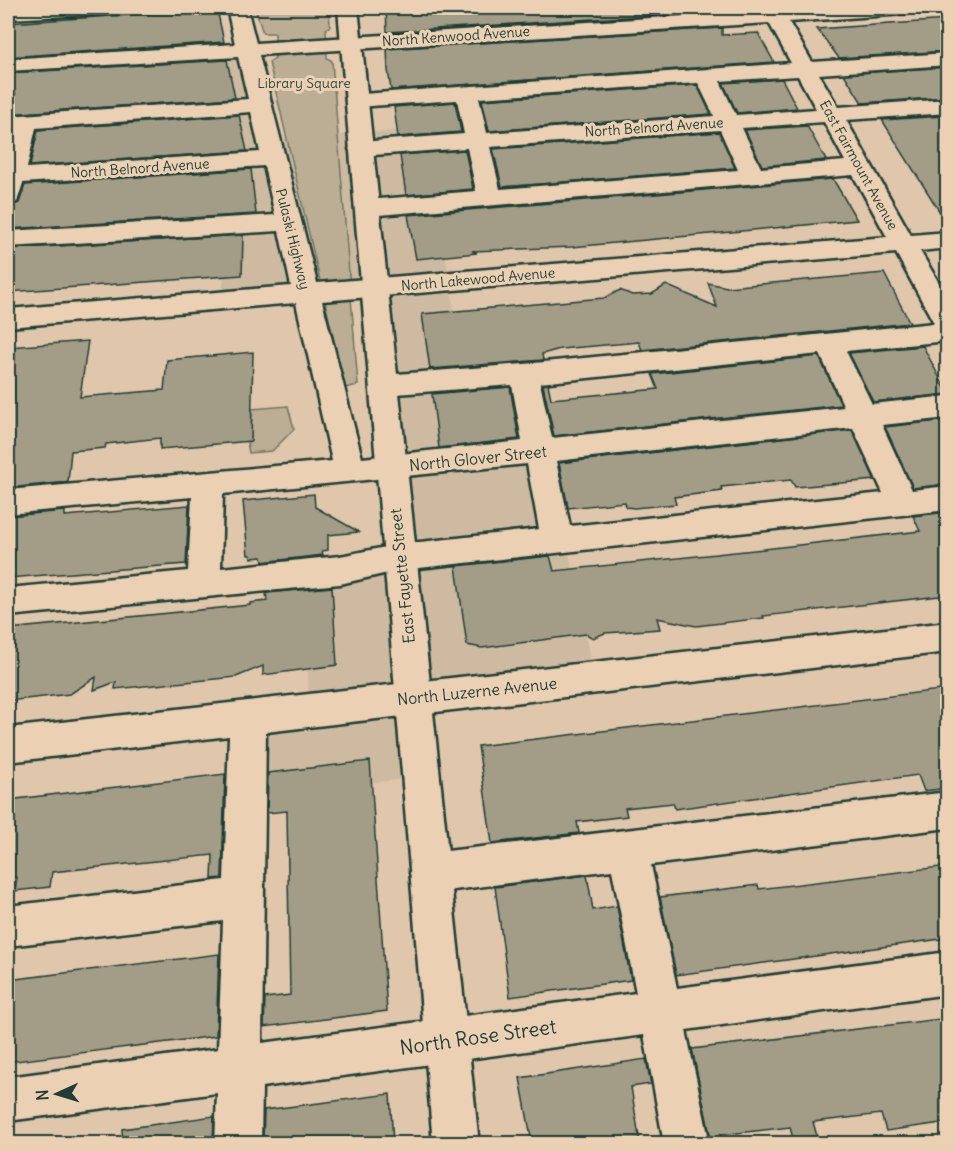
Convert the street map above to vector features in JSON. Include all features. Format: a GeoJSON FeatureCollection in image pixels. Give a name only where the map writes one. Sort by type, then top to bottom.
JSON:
{"type":"FeatureCollection","features":[{"type":"Feature","properties":{"kind":"street"},"geometry":{"type":"LineString","coordinates":[[8,13],[49,9],[103,8]]}},
{"type":"Feature","properties":{"kind":"street","name":"Pulaski Highway"},"geometry":{"type":"LineString","coordinates":[[237,8],[350,471]]}},
{"type":"Feature","properties":{"kind":"street","name":"East Fayette Street"},"geometry":{"type":"LineString","coordinates":[[348,8],[456,1143]]}},
{"type":"Feature","properties":{"kind":"street","name":"North Kenwood Avenue"},"geometry":{"type":"LineString","coordinates":[[8,65],[352,43],[773,12],[905,8]]}},
{"type":"Feature","properties":{"kind":"street","name":"East Fairmount Avenue"},"geometry":{"type":"LineString","coordinates":[[773,12],[948,323]]}},
{"type":"Feature","properties":{"kind":"street"},"geometry":{"type":"LineString","coordinates":[[357,100],[948,59]]}},
{"type":"Feature","properties":{"kind":"street"},"geometry":{"type":"LineString","coordinates":[[706,76],[753,176]]}},
{"type":"Feature","properties":{"kind":"street"},"geometry":{"type":"LineString","coordinates":[[466,92],[490,198]]}},
{"type":"Feature","properties":{"kind":"street"},"geometry":{"type":"LineString","coordinates":[[9,184],[16,122],[260,105]]}},
{"type":"Feature","properties":{"kind":"street","name":"North Belnord Avenue"},"geometry":{"type":"LineString","coordinates":[[362,149],[948,106]]}},
{"type":"Feature","properties":{"kind":"street","name":"North Belnord Avenue"},"geometry":{"type":"LineString","coordinates":[[9,184],[273,158]]}},
{"type":"Feature","properties":{"kind":"street"},"geometry":{"type":"LineString","coordinates":[[367,208],[860,167]]}},
{"type":"Feature","properties":{"kind":"street"},"geometry":{"type":"LineString","coordinates":[[8,239],[289,222]]}},
{"type":"Feature","properties":{"kind":"street","name":"North Lakewood Avenue"},"geometry":{"type":"LineString","coordinates":[[8,318],[948,240]]}},
{"type":"Feature","properties":{"kind":"street"},"geometry":{"type":"LineString","coordinates":[[384,385],[524,374],[948,331]]}},
{"type":"Feature","properties":{"kind":"street"},"geometry":{"type":"LineString","coordinates":[[829,344],[903,503]]}},
{"type":"Feature","properties":{"kind":"street"},"geometry":{"type":"LineString","coordinates":[[524,374],[557,540]]}},
{"type":"Feature","properties":{"kind":"street","name":"North Glover Street"},"geometry":{"type":"LineString","coordinates":[[8,502],[541,452],[948,407]]}},
{"type":"Feature","properties":{"kind":"street"},"geometry":{"type":"LineString","coordinates":[[204,583],[208,484]]}},
{"type":"Feature","properties":{"kind":"street"},"geometry":{"type":"LineString","coordinates":[[8,602],[340,570],[400,557],[948,498]]}},
{"type":"Feature","properties":{"kind":"street","name":"North Luzerne Avenue"},"geometry":{"type":"LineString","coordinates":[[8,745],[948,637]]}},
{"type":"Feature","properties":{"kind":"street"},"geometry":{"type":"LineString","coordinates":[[238,1143],[248,717]]}},
{"type":"Feature","properties":{"kind":"street"},"geometry":{"type":"LineString","coordinates":[[430,873],[948,810]]}},
{"type":"Feature","properties":{"kind":"street"},"geometry":{"type":"LineString","coordinates":[[628,849],[687,1143]]}},
{"type":"Feature","properties":{"kind":"street"},"geometry":{"type":"LineString","coordinates":[[8,926],[243,898]]}},
{"type":"Feature","properties":{"kind":"street","name":"North Rose Street"},"geometry":{"type":"LineString","coordinates":[[8,1099],[948,973]]}},
{"type":"Feature","properties":{"kind":"shaded area"},"geometry":{"type":"Polygon","coordinates":[[[245,48],[267,140],[473,125],[493,196],[437,201],[464,375],[522,370],[566,539],[595,679],[416,704],[424,777],[247,796],[248,719],[309,713],[305,572],[396,563],[374,469],[373,290],[222,302],[228,211],[76,217],[84,171],[139,166],[145,113],[211,108],[215,50],[245,48]]]}},
{"type":"Feature","properties":{"kind":"green space","name":"Library Square"},"geometry":{"type":"Polygon","coordinates":[[[255,8],[329,8],[330,26],[326,29],[327,58],[332,61],[358,385],[345,388],[269,62],[275,58],[275,33],[263,33],[255,8]]]}},
{"type":"Feature","properties":{"kind":"green space"},"geometry":{"type":"Polygon","coordinates":[[[288,406],[294,429],[272,451],[249,453],[247,442],[251,441],[252,409],[288,406]]]}},
{"type":"Feature","properties":{"kind":"building"},"geometry":{"type":"Polygon","coordinates":[[[386,8],[721,8],[721,11],[387,32],[386,8]]]}},
{"type":"Feature","properties":{"kind":"building"},"geometry":{"type":"Polygon","coordinates":[[[217,9],[224,42],[8,57],[8,23],[217,9]]]}},
{"type":"Feature","properties":{"kind":"building"},"geometry":{"type":"Polygon","coordinates":[[[948,20],[948,51],[839,58],[817,29],[948,20]]]}},
{"type":"Feature","properties":{"kind":"building"},"geometry":{"type":"Polygon","coordinates":[[[722,28],[722,35],[758,33],[774,62],[391,90],[387,49],[722,28]]]}},
{"type":"Feature","properties":{"kind":"building"},"geometry":{"type":"Polygon","coordinates":[[[227,60],[235,98],[8,114],[8,73],[227,60]]]}},
{"type":"Feature","properties":{"kind":"building"},"geometry":{"type":"Polygon","coordinates":[[[948,67],[948,97],[862,103],[844,74],[948,67]]]}},
{"type":"Feature","properties":{"kind":"building"},"geometry":{"type":"Polygon","coordinates":[[[782,79],[797,108],[737,113],[723,83],[782,79]]]}},
{"type":"Feature","properties":{"kind":"building"},"geometry":{"type":"Polygon","coordinates":[[[697,85],[711,114],[489,131],[482,100],[697,85]]]}},
{"type":"Feature","properties":{"kind":"building"},"geometry":{"type":"Polygon","coordinates":[[[455,102],[461,132],[398,137],[394,107],[455,102]]]}},
{"type":"Feature","properties":{"kind":"building"},"geometry":{"type":"Polygon","coordinates":[[[239,115],[247,151],[30,166],[38,130],[239,115]]]}},
{"type":"Feature","properties":{"kind":"building"},"geometry":{"type":"Polygon","coordinates":[[[944,116],[948,120],[948,225],[882,120],[944,116]]]}},
{"type":"Feature","properties":{"kind":"building"},"geometry":{"type":"Polygon","coordinates":[[[807,126],[826,160],[762,166],[745,130],[807,126]]]}},
{"type":"Feature","properties":{"kind":"building"},"geometry":{"type":"Polygon","coordinates":[[[719,132],[735,168],[502,187],[493,149],[719,132]]]}},
{"type":"Feature","properties":{"kind":"building"},"geometry":{"type":"Polygon","coordinates":[[[465,150],[473,189],[406,195],[400,155],[465,150]]]}},
{"type":"Feature","properties":{"kind":"building"},"geometry":{"type":"Polygon","coordinates":[[[251,169],[256,214],[8,229],[12,205],[19,203],[25,185],[251,169]]]}},
{"type":"Feature","properties":{"kind":"building"},"geometry":{"type":"Polygon","coordinates":[[[833,179],[857,220],[572,247],[472,251],[477,253],[416,259],[408,215],[833,179]]]}},
{"type":"Feature","properties":{"kind":"building"},"geometry":{"type":"Polygon","coordinates":[[[243,235],[242,275],[8,292],[8,249],[243,235]]]}},
{"type":"Feature","properties":{"kind":"building"},"geometry":{"type":"Polygon","coordinates":[[[884,273],[910,323],[642,350],[639,342],[560,349],[542,354],[543,360],[430,369],[422,314],[604,298],[620,290],[632,295],[652,294],[666,285],[717,307],[708,283],[727,287],[884,273]]]}},
{"type":"Feature","properties":{"kind":"building"},"geometry":{"type":"Polygon","coordinates":[[[88,341],[80,397],[164,390],[167,360],[253,352],[251,441],[160,449],[160,438],[106,444],[105,448],[71,451],[68,482],[8,488],[8,347],[88,341]]]}},
{"type":"Feature","properties":{"kind":"building"},"geometry":{"type":"Polygon","coordinates":[[[923,346],[948,394],[873,402],[849,353],[923,346]]]}},
{"type":"Feature","properties":{"kind":"building"},"geometry":{"type":"Polygon","coordinates":[[[819,356],[841,405],[554,436],[543,385],[548,384],[551,399],[658,389],[652,374],[819,356]]]}},
{"type":"Feature","properties":{"kind":"building"},"geometry":{"type":"Polygon","coordinates":[[[510,387],[519,439],[439,448],[432,394],[510,387]]]}},
{"type":"Feature","properties":{"kind":"building"},"geometry":{"type":"Polygon","coordinates":[[[948,420],[948,484],[913,488],[885,427],[948,420]]]}},
{"type":"Feature","properties":{"kind":"building"},"geometry":{"type":"Polygon","coordinates":[[[852,430],[875,480],[795,487],[791,480],[721,487],[722,491],[674,497],[676,504],[634,508],[626,507],[625,502],[568,508],[559,463],[852,430]]]}},
{"type":"Feature","properties":{"kind":"building"},"geometry":{"type":"Polygon","coordinates":[[[314,494],[315,507],[359,532],[328,535],[328,550],[322,551],[323,555],[263,562],[262,557],[251,558],[251,555],[248,555],[243,501],[314,494]]]}},
{"type":"Feature","properties":{"kind":"building"},"geometry":{"type":"Polygon","coordinates":[[[189,505],[186,564],[8,578],[8,516],[65,511],[65,516],[189,505]]]}},
{"type":"Feature","properties":{"kind":"building"},"geometry":{"type":"Polygon","coordinates":[[[948,512],[948,595],[696,626],[657,618],[660,629],[605,633],[593,638],[586,634],[482,648],[467,645],[456,566],[550,556],[554,571],[764,549],[920,531],[913,516],[948,512]]]}},
{"type":"Feature","properties":{"kind":"building"},"geometry":{"type":"Polygon","coordinates":[[[332,587],[337,665],[263,675],[263,666],[236,677],[115,689],[116,682],[94,690],[96,677],[70,694],[8,701],[8,629],[250,605],[250,603],[267,601],[266,593],[332,587]]]}},
{"type":"Feature","properties":{"kind":"building"},"geometry":{"type":"Polygon","coordinates":[[[948,689],[948,788],[924,791],[918,775],[675,809],[673,803],[625,808],[627,816],[577,822],[579,833],[492,843],[478,746],[948,689]]]}},
{"type":"Feature","properties":{"kind":"building"},"geometry":{"type":"Polygon","coordinates":[[[370,761],[387,1011],[264,1027],[265,998],[290,995],[287,811],[267,813],[268,773],[370,761]]]}},
{"type":"Feature","properties":{"kind":"building"},"geometry":{"type":"Polygon","coordinates":[[[225,774],[222,878],[212,879],[213,855],[52,872],[50,887],[15,891],[17,877],[8,878],[8,800],[225,774]]]}},
{"type":"Feature","properties":{"kind":"building"},"geometry":{"type":"Polygon","coordinates":[[[948,866],[948,938],[676,975],[660,897],[758,885],[759,889],[948,866]]]}},
{"type":"Feature","properties":{"kind":"building"},"geometry":{"type":"Polygon","coordinates":[[[587,875],[593,910],[617,906],[631,980],[510,997],[495,887],[587,875]]]}},
{"type":"Feature","properties":{"kind":"building"},"geometry":{"type":"Polygon","coordinates":[[[219,954],[216,1036],[8,1062],[8,980],[219,954]]]}},
{"type":"Feature","properties":{"kind":"building"},"geometry":{"type":"Polygon","coordinates":[[[948,1018],[948,1122],[886,1131],[881,1114],[813,1122],[817,1136],[793,1139],[790,1127],[720,1135],[721,1139],[711,1140],[692,1049],[948,1018]]]}},
{"type":"Feature","properties":{"kind":"building"},"geometry":{"type":"Polygon","coordinates":[[[646,1059],[651,1084],[631,1087],[640,1143],[532,1143],[520,1078],[646,1059]]]}},
{"type":"Feature","properties":{"kind":"building"},"geometry":{"type":"Polygon","coordinates":[[[390,1094],[393,1143],[297,1143],[297,1137],[263,1141],[264,1110],[390,1094]]]}},
{"type":"Feature","properties":{"kind":"building"},"geometry":{"type":"Polygon","coordinates":[[[214,1116],[213,1143],[123,1143],[122,1129],[214,1116]]]}}]}
